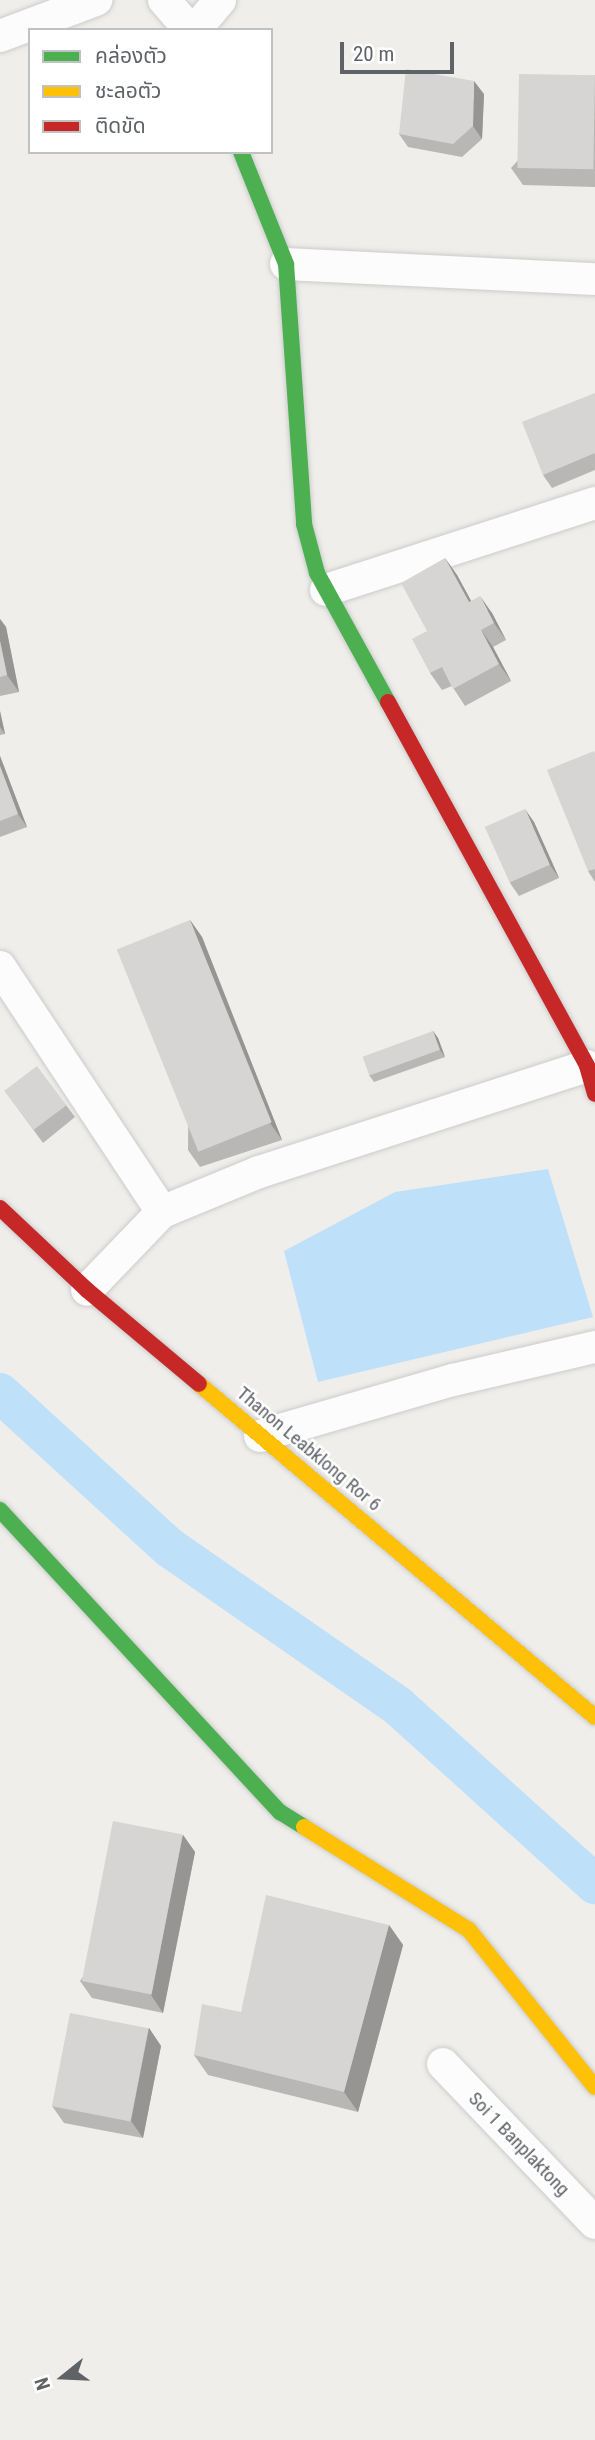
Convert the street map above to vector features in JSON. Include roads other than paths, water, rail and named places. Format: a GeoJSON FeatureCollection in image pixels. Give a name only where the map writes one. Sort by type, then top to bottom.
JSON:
{"type":"FeatureCollection","features":[{"type":"Feature","properties":{"kind":"street"},"geometry":{"type":"LineString","coordinates":[[0,36],[96,0]]}},
{"type":"Feature","properties":{"kind":"street"},"geometry":{"type":"LineString","coordinates":[[164,0],[188,28]]}},
{"type":"Feature","properties":{"kind":"street"},"geometry":{"type":"LineString","coordinates":[[197,28],[220,0]]}},
{"type":"Feature","properties":{"kind":"street"},"geometry":{"type":"LineString","coordinates":[[87,1290],[162,1212],[259,1172],[591,1080],[326,590],[310,555],[304,524],[286,264],[242,154]]}},
{"type":"Feature","properties":{"kind":"street"},"geometry":{"type":"LineString","coordinates":[[286,264],[595,279]]}},
{"type":"Feature","properties":{"kind":"street"},"geometry":{"type":"LineString","coordinates":[[326,590],[595,503]]}},
{"type":"Feature","properties":{"kind":"street"},"geometry":{"type":"LineString","coordinates":[[0,967],[162,1212]]}},
{"type":"Feature","properties":{"kind":"street","name":"Thanon Leabklong Ror 6"},"geometry":{"type":"LineString","coordinates":[[0,1208],[87,1290],[595,1717]]}},
{"type":"Feature","properties":{"kind":"street"},"geometry":{"type":"LineString","coordinates":[[260,1436],[453,1380],[595,1347]]}},
{"type":"Feature","properties":{"kind":"street"},"geometry":{"type":"LineString","coordinates":[[0,1510],[280,1812],[469,1930],[595,2087]]}},
{"type":"Feature","properties":{"kind":"street","name":"Soi 1 Banplaktong"},"geometry":{"type":"LineString","coordinates":[[443,2064],[595,2223]]}},
{"type":"Feature","properties":{"kind":"water"},"geometry":{"type":"Polygon","coordinates":[[[548,1169],[593,1317],[318,1382],[284,1251],[395,1192],[548,1169]]]}},
{"type":"Feature","properties":{"kind":"waterway"},"geometry":{"type":"LineString","coordinates":[[0,1393],[170,1548],[398,1706],[595,1884]]}}]}
